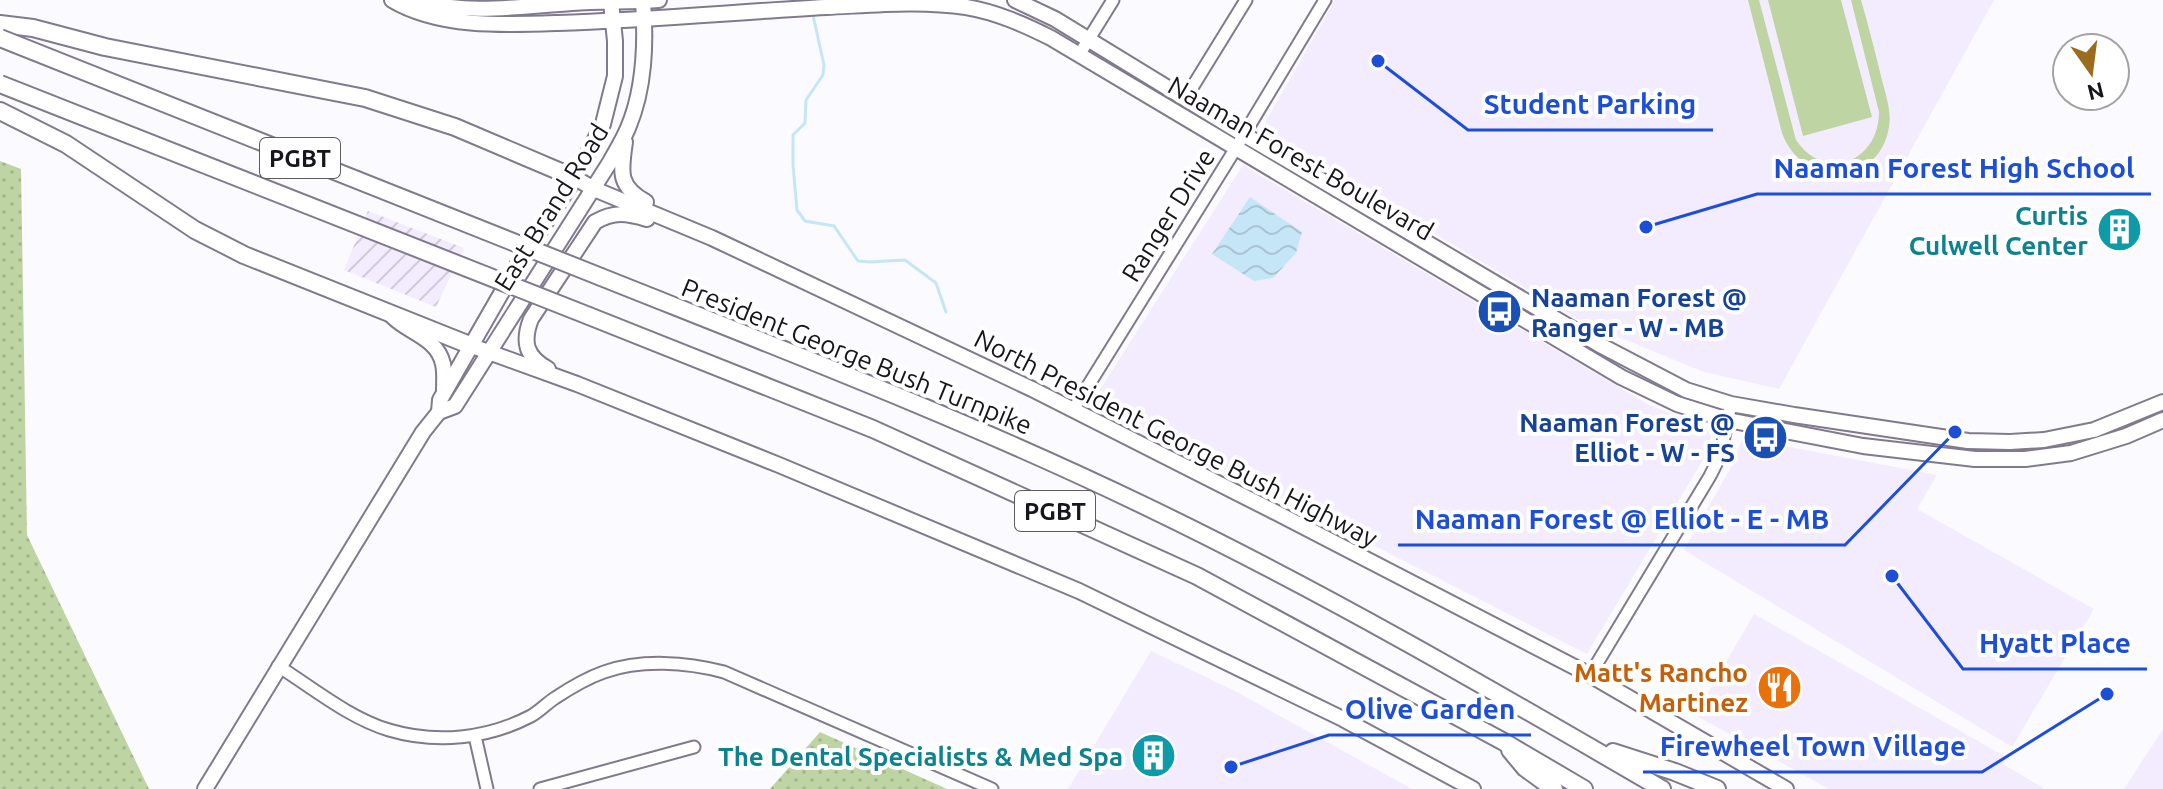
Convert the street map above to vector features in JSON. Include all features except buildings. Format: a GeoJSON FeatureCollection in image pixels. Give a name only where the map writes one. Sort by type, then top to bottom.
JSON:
{"type":"FeatureCollection","features":[{"type":"Feature","properties":{"kind":"highway"},"geometry":{"type":"LineString","coordinates":[[0,24],[33,28],[105,47],[365,98],[455,127],[575,178]]}},
{"type":"Feature","properties":{"kind":"highway","name":"President George Bush Turnpike"},"geometry":{"type":"LineString","coordinates":[[0,38],[930,409],[1117,493],[1331,600],[1662,789]]}},
{"type":"Feature","properties":{"kind":"highway","name":"PGBT"},"geometry":{"type":"LineString","coordinates":[[0,84],[873,429],[1197,576],[1504,742],[1584,789]]}},
{"type":"Feature","properties":{"kind":"highway"},"geometry":{"type":"LineString","coordinates":[[0,111],[66,144],[195,230],[244,255],[480,349]]}},
{"type":"Feature","properties":{"kind":"highway"},"geometry":{"type":"LineString","coordinates":[[1504,742],[1525,768],[1554,789]]}},
{"type":"Feature","properties":{"kind":"highway"},"geometry":{"type":"LineString","coordinates":[[1582,742],[1717,789]]}},
{"type":"Feature","properties":{"kind":"main road","name":"Naaman Forest Boulevard"},"geometry":{"type":"LineString","coordinates":[[392,0],[404,8],[436,17],[532,24],[931,2],[991,12],[1017,21],[1079,55],[1588,356],[1677,404],[1728,420],[1863,446],[1975,459],[2025,459],[2071,453],[2099,446],[2163,420]]}},
{"type":"Feature","properties":{"kind":"main road"},"geometry":{"type":"LineString","coordinates":[[412,0],[473,10],[659,0]]}},
{"type":"Feature","properties":{"kind":"main road","name":"Naaman Forest Boulevard"},"geometry":{"type":"LineString","coordinates":[[1015,0],[1055,19],[1598,344],[1686,390],[1731,404],[1968,441],[2044,440],[2094,430],[2163,402]]}},
{"type":"Feature","properties":{"kind":"main road","name":"East Brand Road"},"geometry":{"type":"LineString","coordinates":[[205,789],[417,442],[439,412],[444,392],[480,349],[594,189],[627,131],[642,77],[645,49],[643,1]]}},
{"type":"Feature","properties":{"kind":"main road","name":"East Brand Road"},"geometry":{"type":"LineString","coordinates":[[439,412],[455,406],[518,264],[575,178],[603,124],[612,93],[615,55],[611,2]]}},
{"type":"Feature","properties":{"kind":"main road"},"geometry":{"type":"LineString","coordinates":[[627,131],[622,175],[632,195],[706,230],[712,238]]}},
{"type":"Feature","properties":{"kind":"main road","name":"North President George Bush Highway"},"geometry":{"type":"LineString","coordinates":[[575,178],[594,189],[712,238],[1032,389],[1590,675],[1786,789]]}},
{"type":"Feature","properties":{"kind":"main road"},"geometry":{"type":"LineString","coordinates":[[577,384],[535,359],[527,347],[525,334],[531,319],[595,222],[608,214],[623,214],[655,221],[698,238],[712,238]]}},
{"type":"Feature","properties":{"kind":"main road"},"geometry":{"type":"LineString","coordinates":[[388,313],[401,326],[423,336],[437,349],[443,364],[444,392]]}},
{"type":"Feature","properties":{"kind":"main road"},"geometry":{"type":"LineString","coordinates":[[1588,356],[1598,344]]}},
{"type":"Feature","properties":{"kind":"main road"},"geometry":{"type":"LineString","coordinates":[[480,349],[577,384],[779,465],[1079,591],[1343,719],[1473,789]]}},
{"type":"Feature","properties":{"kind":"main road"},"geometry":{"type":"LineString","coordinates":[[1863,446],[1893,430]]}},
{"type":"Feature","properties":{"kind":"street"},"geometry":{"type":"LineString","coordinates":[[1079,55],[1113,0]]}},
{"type":"Feature","properties":{"kind":"street"},"geometry":{"type":"LineString","coordinates":[[1185,99],[1246,0]]}},
{"type":"Feature","properties":{"kind":"street","name":"Ranger Drive"},"geometry":{"type":"LineString","coordinates":[[1073,410],[1325,0]]}},
{"type":"Feature","properties":{"kind":"street"},"geometry":{"type":"LineString","coordinates":[[1590,675],[1710,476],[1720,456],[1731,404]]}},
{"type":"Feature","properties":{"kind":"street"},"geometry":{"type":"LineString","coordinates":[[278,666],[355,715],[387,729],[415,736],[445,738],[475,736],[505,728],[605,672],[649,664],[700,666],[724,672],[992,789]]}},
{"type":"Feature","properties":{"kind":"street"},"geometry":{"type":"LineString","coordinates":[[475,736],[487,789]]}},
{"type":"Feature","properties":{"kind":"street"},"geometry":{"type":"LineString","coordinates":[[540,789],[694,747]]}},
{"type":"Feature","properties":{"kind":"shaded area"},"geometry":{"type":"Polygon","coordinates":[[[1335,0],[1994,0],[1779,389],[1704,372],[1584,323],[1261,130],[1335,0]]]}},
{"type":"Feature","properties":{"kind":"shaded area"},"geometry":{"type":"Polygon","coordinates":[[[1243,165],[1649,405],[1713,429],[1707,453],[1587,654],[1092,402],[1243,165]]]}},
{"type":"Feature","properties":{"kind":"shaded area"},"geometry":{"type":"Polygon","coordinates":[[[368,211],[464,248],[436,307],[344,270],[368,211]]]}},
{"type":"Feature","properties":{"kind":"shaded area"},"geometry":{"type":"Polygon","coordinates":[[[1743,438],[1937,475],[1917,509],[2094,609],[2012,747],[1684,550],[1730,469],[1743,438]]]}},
{"type":"Feature","properties":{"kind":"shaded area"},"geometry":{"type":"Polygon","coordinates":[[[1754,614],[2006,757],[2003,764],[2045,789],[1829,789],[1695,715],[1754,614]]]}},
{"type":"Feature","properties":{"kind":"shaded area"},"geometry":{"type":"Polygon","coordinates":[[[1151,651],[1235,691],[1412,789],[1068,789],[1151,651]]]}},
{"type":"Feature","properties":{"kind":"shaded area"},"geometry":{"type":"Polygon","coordinates":[[[2163,729],[2163,789],[2124,789],[2163,729]]]}},
{"type":"Feature","properties":{"kind":"green space"},"geometry":{"type":"Polygon","coordinates":[[[1748,0],[1759,0],[1796,140],[1821,161],[1835,163],[1848,161],[1860,154],[1870,144],[1877,129],[1879,112],[1851,0],[1861,0],[1889,113],[1889,127],[1882,147],[1871,161],[1856,170],[1839,174],[1806,164],[1792,151],[1782,133],[1748,0]]]}},
{"type":"Feature","properties":{"kind":"green space"},"geometry":{"type":"Polygon","coordinates":[[[1768,0],[1841,0],[1872,117],[1803,136],[1768,0]]]}},
{"type":"Feature","properties":{"kind":"green space"},"geometry":{"type":"Polygon","coordinates":[[[0,161],[21,169],[27,535],[149,789],[0,789],[0,161]]]}},
{"type":"Feature","properties":{"kind":"green space"},"geometry":{"type":"Polygon","coordinates":[[[820,732],[947,789],[770,789],[820,732]]]}},
{"type":"Feature","properties":{"kind":"water"},"geometry":{"type":"Polygon","coordinates":[[[1250,197],[1302,232],[1296,253],[1273,278],[1254,281],[1212,254],[1250,197]]]}},
{"type":"Feature","properties":{"kind":"waterway"},"geometry":{"type":"LineString","coordinates":[[812,11],[824,65],[823,75],[806,100],[805,123],[793,135],[797,210],[805,221],[834,226],[858,261],[905,260],[936,283],[946,312]]}},
{"type":"Feature","properties":{"kind":"place","name":"Student Parking"},"geometry":{"type":"Point","coordinates":[1378,61]}},
{"type":"Feature","properties":{"kind":"place","name":"Naaman Forest High School"},"geometry":{"type":"Point","coordinates":[1646,227]}},
{"type":"Feature","properties":{"kind":"place","name":"Curtis Culwell Center"},"geometry":{"type":"Point","coordinates":[2119,230]}},
{"type":"Feature","properties":{"kind":"place","name":"Naaman Forest @ Ranger - W - MB"},"geometry":{"type":"Point","coordinates":[1500,312]}},
{"type":"Feature","properties":{"kind":"place","name":"Naaman Forest @ Elliot - E - MB"},"geometry":{"type":"Point","coordinates":[1955,432]}},
{"type":"Feature","properties":{"kind":"place","name":"Naaman Forest @ Elliot - W - FS"},"geometry":{"type":"Point","coordinates":[1766,437]}},
{"type":"Feature","properties":{"kind":"place","name":"Hyatt Place"},"geometry":{"type":"Point","coordinates":[1892,576]}},
{"type":"Feature","properties":{"kind":"place","name":"Matt's Rancho Martinez"},"geometry":{"type":"Point","coordinates":[1779,687]}},
{"type":"Feature","properties":{"kind":"place","name":"Firewheel Town Village"},"geometry":{"type":"Point","coordinates":[2107,694]}},
{"type":"Feature","properties":{"kind":"place","name":"The Dental Specialists & Med Spa"},"geometry":{"type":"Point","coordinates":[1154,756]}},
{"type":"Feature","properties":{"kind":"place","name":"Olive Garden"},"geometry":{"type":"Point","coordinates":[1231,767]}}]}
